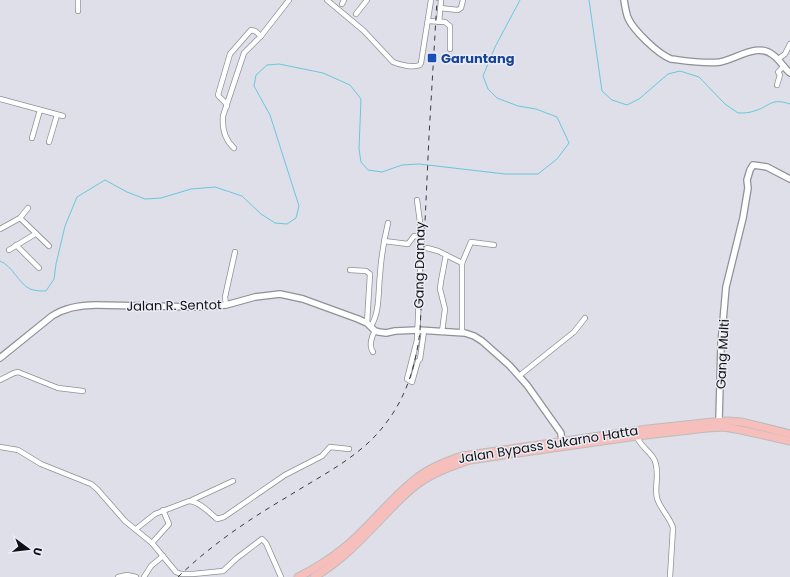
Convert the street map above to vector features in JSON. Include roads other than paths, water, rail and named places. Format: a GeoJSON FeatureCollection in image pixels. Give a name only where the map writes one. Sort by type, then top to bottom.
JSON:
{"type":"FeatureCollection","features":[{"type":"Feature","properties":{"kind":"highway","name":"Jalan Bypass Sukarno Hatta"},"geometry":{"type":"LineString","coordinates":[[314,577],[348,553],[398,501],[419,483],[435,473],[470,460],[687,424],[719,421],[742,422],[790,434]]}},
{"type":"Feature","properties":{"kind":"highway","name":"Jalan Bypass Sukarno Hatta"},"geometry":{"type":"LineString","coordinates":[[298,577],[314,570],[346,547],[395,496],[418,477],[432,468],[462,456],[562,444],[724,428],[754,432],[790,442]]}},
{"type":"Feature","properties":{"kind":"street"},"geometry":{"type":"LineString","coordinates":[[78,0],[78,11]]}},
{"type":"Feature","properties":{"kind":"street"},"geometry":{"type":"LineString","coordinates":[[234,148],[229,144],[222,125],[244,53],[289,0]]}},
{"type":"Feature","properties":{"kind":"street"},"geometry":{"type":"LineString","coordinates":[[328,0],[364,31],[393,62],[417,66],[420,65],[432,0]]}},
{"type":"Feature","properties":{"kind":"street"},"geometry":{"type":"LineString","coordinates":[[356,14],[368,0]]}},
{"type":"Feature","properties":{"kind":"street"},"geometry":{"type":"LineString","coordinates":[[439,22],[441,0]]}},
{"type":"Feature","properties":{"kind":"street"},"geometry":{"type":"LineString","coordinates":[[440,8],[458,10],[461,8],[463,0]]}},
{"type":"Feature","properties":{"kind":"street"},"geometry":{"type":"LineString","coordinates":[[624,0],[626,14],[631,24],[657,52],[671,59],[721,62],[760,50],[771,53],[790,74]]}},
{"type":"Feature","properties":{"kind":"street"},"geometry":{"type":"LineString","coordinates":[[428,21],[447,23],[450,26],[450,49]]}},
{"type":"Feature","properties":{"kind":"street"},"geometry":{"type":"LineString","coordinates":[[227,106],[225,101],[218,95],[230,54],[251,30],[255,31],[260,36]]}},
{"type":"Feature","properties":{"kind":"street"},"geometry":{"type":"LineString","coordinates":[[778,60],[785,54],[790,44]]}},
{"type":"Feature","properties":{"kind":"street"},"geometry":{"type":"LineString","coordinates":[[777,85],[780,75],[778,72],[784,66]]}},
{"type":"Feature","properties":{"kind":"street"},"geometry":{"type":"LineString","coordinates":[[0,99],[63,116]]}},
{"type":"Feature","properties":{"kind":"street"},"geometry":{"type":"LineString","coordinates":[[32,138],[40,110]]}},
{"type":"Feature","properties":{"kind":"street"},"geometry":{"type":"LineString","coordinates":[[49,142],[57,115]]}},
{"type":"Feature","properties":{"kind":"street","name":"Gang Multi"},"geometry":{"type":"LineString","coordinates":[[719,421],[721,344],[726,287],[743,218],[748,188],[747,180],[753,165],[762,166],[790,179]]}},
{"type":"Feature","properties":{"kind":"street","name":"Gang Damay"},"geometry":{"type":"LineString","coordinates":[[417,200],[422,237],[418,330],[417,340],[407,376],[408,380],[412,381],[418,360],[420,359],[424,331]]}},
{"type":"Feature","properties":{"kind":"street"},"geometry":{"type":"LineString","coordinates":[[0,229],[20,218],[28,208]]}},
{"type":"Feature","properties":{"kind":"street"},"geometry":{"type":"LineString","coordinates":[[20,218],[49,246]]}},
{"type":"Feature","properties":{"kind":"street"},"geometry":{"type":"LineString","coordinates":[[371,327],[376,316],[384,241],[388,223]]}},
{"type":"Feature","properties":{"kind":"street"},"geometry":{"type":"LineString","coordinates":[[9,250],[35,234]]}},
{"type":"Feature","properties":{"kind":"street"},"geometry":{"type":"LineString","coordinates":[[384,241],[408,244],[414,236],[422,237]]}},
{"type":"Feature","properties":{"kind":"street"},"geometry":{"type":"LineString","coordinates":[[462,332],[462,263],[471,242],[494,245]]}},
{"type":"Feature","properties":{"kind":"street"},"geometry":{"type":"LineString","coordinates":[[16,245],[39,268]]}},
{"type":"Feature","properties":{"kind":"street"},"geometry":{"type":"LineString","coordinates":[[427,248],[462,263]]}},
{"type":"Feature","properties":{"kind":"street"},"geometry":{"type":"LineString","coordinates":[[226,305],[226,297],[235,252]]}},
{"type":"Feature","properties":{"kind":"street"},"geometry":{"type":"LineString","coordinates":[[442,332],[445,309],[440,288],[446,255]]}},
{"type":"Feature","properties":{"kind":"street"},"geometry":{"type":"LineString","coordinates":[[350,270],[370,274],[371,347],[373,352]]}},
{"type":"Feature","properties":{"kind":"street","name":"Jalan R. Sentot"},"geometry":{"type":"LineString","coordinates":[[0,358],[52,316],[60,311],[72,307],[81,305],[197,307],[226,305],[255,297],[280,294],[303,299],[346,314],[386,333],[392,333],[395,330],[418,330],[462,332],[469,334],[482,341],[519,376],[560,431],[562,444]]}},
{"type":"Feature","properties":{"kind":"street"},"geometry":{"type":"LineString","coordinates":[[519,376],[574,332],[585,318]]}},
{"type":"Feature","properties":{"kind":"street"},"geometry":{"type":"LineString","coordinates":[[0,380],[14,372],[18,372],[58,388],[83,391]]}},
{"type":"Feature","properties":{"kind":"street"},"geometry":{"type":"LineString","coordinates":[[637,436],[639,441],[651,453],[655,461],[658,477],[656,496],[658,503],[672,523],[673,534],[670,577]]}},
{"type":"Feature","properties":{"kind":"street"},"geometry":{"type":"LineString","coordinates":[[0,446],[18,450],[42,464],[91,484],[125,521],[136,528],[152,543],[176,572],[181,574],[224,572],[237,558],[262,539],[266,543],[281,577]]}},
{"type":"Feature","properties":{"kind":"street"},"geometry":{"type":"LineString","coordinates":[[192,500],[217,519],[224,517],[285,475],[322,456],[330,447],[349,449]]}},
{"type":"Feature","properties":{"kind":"street"},"geometry":{"type":"LineString","coordinates":[[136,528],[147,519],[163,510],[192,500],[233,481]]}},
{"type":"Feature","properties":{"kind":"street"},"geometry":{"type":"LineString","coordinates":[[152,543],[169,524],[163,510]]}},
{"type":"Feature","properties":{"kind":"street"},"geometry":{"type":"LineString","coordinates":[[144,577],[151,566],[163,556]]}},
{"type":"Feature","properties":{"kind":"street"},"geometry":{"type":"LineString","coordinates":[[118,577],[127,575],[136,577]]}},
{"type":"Feature","properties":{"kind":"waterway"},"geometry":{"type":"LineString","coordinates":[[0,261],[5,263],[22,283],[30,289],[46,291],[54,279],[65,226],[77,197],[105,180],[127,192],[145,199],[161,198],[191,189],[215,187],[242,196],[261,214],[275,223],[287,224],[296,218],[299,206],[270,115],[254,86],[256,75],[267,65],[279,64],[323,73],[350,85],[361,99],[359,149],[361,162],[368,170],[382,172],[402,165],[419,164],[505,174],[538,174],[557,159],[569,143],[557,117],[536,109],[518,106],[497,98],[488,89],[483,76],[495,47],[520,0]]}},
{"type":"Feature","properties":{"kind":"waterway"},"geometry":{"type":"LineString","coordinates":[[589,0],[602,91],[612,100],[627,105],[639,99],[668,74],[680,71],[699,77],[725,104],[738,113],[752,112],[774,102],[790,104]]}},
{"type":"Feature","properties":{"kind":"railway"},"geometry":{"type":"LineString","coordinates":[[178,577],[203,554],[230,534],[353,455],[376,435],[386,423],[400,402],[405,391],[416,356],[420,331],[437,0]]}},
{"type":"Feature","properties":{"kind":"place","name":"Garuntang"},"geometry":{"type":"Point","coordinates":[432,58]}}]}
